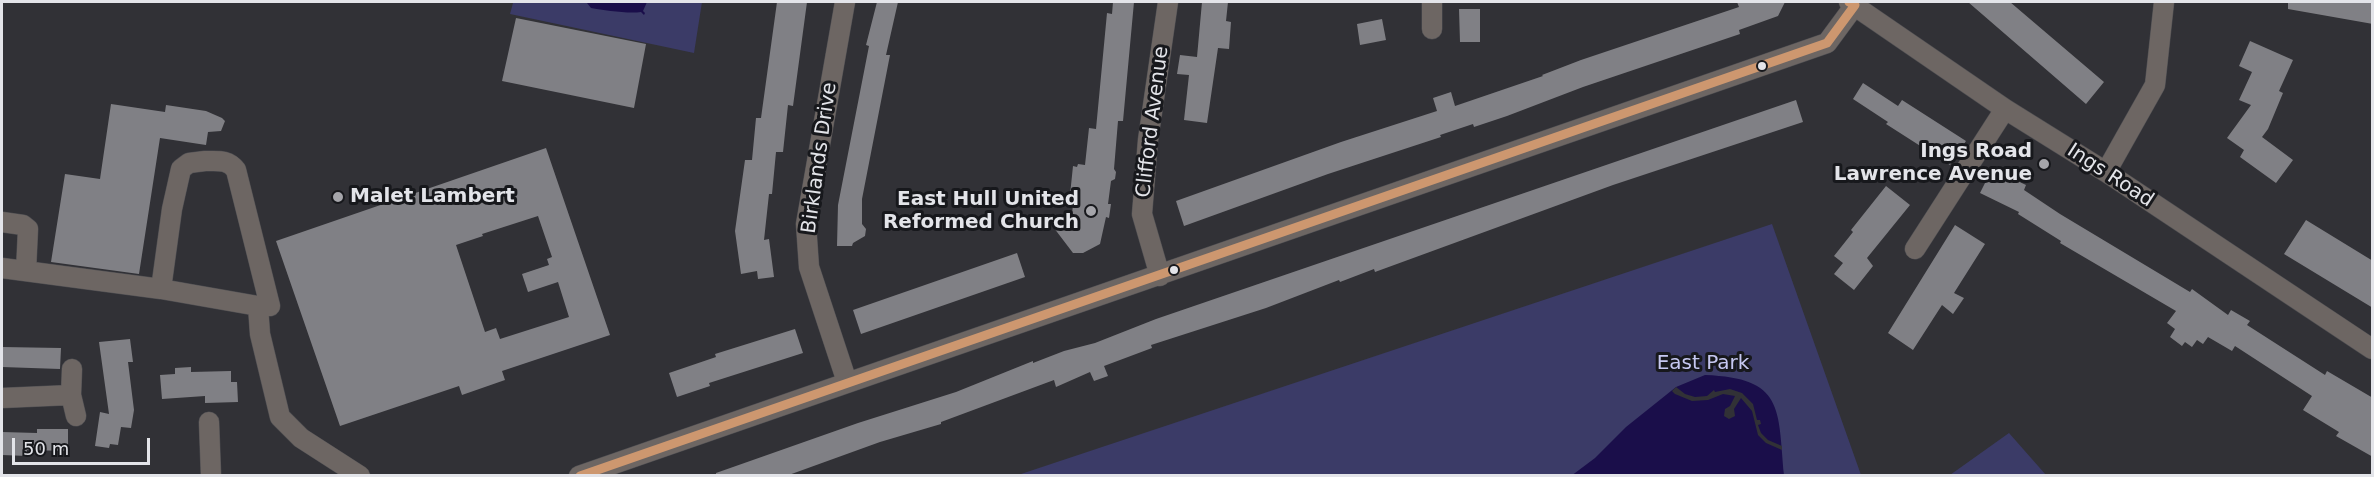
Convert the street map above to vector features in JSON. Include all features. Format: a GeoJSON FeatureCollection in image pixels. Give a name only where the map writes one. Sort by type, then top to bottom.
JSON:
{"type":"FeatureCollection","features":[{"type":"Feature","properties":{"kind":"street","name":"Birklands Drive"},"geometry":{"type":"LineString","coordinates":[[845,2],[806,224],[809,267],[847,382]]}},
{"type":"Feature","properties":{"kind":"street","name":"Clifford Avenue"},"geometry":{"type":"LineString","coordinates":[[1160,276],[1142,214],[1148,140],[1168,2]]}},
{"type":"Feature","properties":{"kind":"street"},"geometry":{"type":"LineString","coordinates":[[1432,2],[1432,29]]}},
{"type":"Feature","properties":{"kind":"street"},"geometry":{"type":"LineString","coordinates":[[2106,172],[2155,86],[2164,2]]}},
{"type":"Feature","properties":{"kind":"street"},"geometry":{"type":"LineString","coordinates":[[579,476],[1827,43],[1852,3]]}},
{"type":"Feature","properties":{"kind":"street","name":"Ings Road"},"geometry":{"type":"LineString","coordinates":[[1852,3],[2005,109],[2106,172],[2373,349]]}},
{"type":"Feature","properties":{"kind":"street"},"geometry":{"type":"LineString","coordinates":[[1916,249],[2005,109]]}},
{"type":"Feature","properties":{"kind":"street"},"geometry":{"type":"LineString","coordinates":[[2,268],[270,306],[236,170],[227,162],[189,163],[181,169],[171,209],[161,289]]}},
{"type":"Feature","properties":{"kind":"street"},"geometry":{"type":"LineString","coordinates":[[2,222],[23,225],[28,229],[26,271]]}},
{"type":"Feature","properties":{"kind":"street"},"geometry":{"type":"LineString","coordinates":[[258,306],[260,334],[280,417],[301,438],[360,476]]}},
{"type":"Feature","properties":{"kind":"street"},"geometry":{"type":"LineString","coordinates":[[72,369],[71,395],[76,416]]}},
{"type":"Feature","properties":{"kind":"street"},"geometry":{"type":"LineString","coordinates":[[2,398],[71,395]]}},
{"type":"Feature","properties":{"kind":"street"},"geometry":{"type":"LineString","coordinates":[[209,422],[211,476]]}},
{"type":"Feature","properties":{"kind":"green space"},"geometry":{"type":"Polygon","coordinates":[[[504,2],[702,2],[694,53],[510,14],[513,3],[504,2]]]}},
{"type":"Feature","properties":{"kind":"green space","name":"East Park"},"geometry":{"type":"Polygon","coordinates":[[[1772,224],[1861,475],[1015,476],[1772,224]]]}},
{"type":"Feature","properties":{"kind":"green space"},"geometry":{"type":"Polygon","coordinates":[[[2009,433],[2046,475],[1950,475],[2009,433]]]}},
{"type":"Feature","properties":{"kind":"shaded area"},"geometry":{"type":"Polygon","coordinates":[[[572,2],[647,2],[643,11],[644,15],[641,12],[591,8],[587,3],[572,2]]]}},
{"type":"Feature","properties":{"kind":"shaded area"},"geometry":{"type":"Polygon","coordinates":[[[1705,375],[1731,377],[1750,382],[1763,390],[1772,401],[1780,432],[1784,475],[1571,476],[1595,458],[1626,427],[1676,387],[1705,375]]]}},
{"type":"Feature","properties":{"kind":"pier"},"geometry":{"type":"Polygon","coordinates":[[[1676,387],[1685,394],[1695,397],[1707,396],[1714,390],[1715,392],[1730,389],[1742,393],[1753,404],[1757,420],[1760,420],[1761,424],[1758,425],[1761,433],[1768,440],[1782,446],[1782,450],[1766,443],[1758,435],[1752,411],[1741,398],[1734,409],[1735,416],[1729,419],[1724,416],[1725,409],[1730,406],[1735,396],[1723,394],[1708,400],[1692,401],[1675,394],[1672,391],[1676,387]]]}},
{"type":"Feature","properties":{"kind":"building"},"geometry":{"type":"Polygon","coordinates":[[[777,2],[807,2],[793,106],[788,105],[783,152],[776,152],[772,194],[769,194],[764,240],[769,239],[774,277],[758,279],[757,271],[741,274],[735,231],[745,160],[752,160],[756,118],[761,118],[777,2]]]}},
{"type":"Feature","properties":{"kind":"building"},"geometry":{"type":"Polygon","coordinates":[[[877,2],[898,2],[886,55],[890,55],[862,199],[862,224],[866,229],[865,236],[852,246],[837,246],[838,205],[869,46],[866,45],[877,2]]]}},
{"type":"Feature","properties":{"kind":"building"},"geometry":{"type":"Polygon","coordinates":[[[1113,2],[1134,2],[1123,121],[1118,121],[1114,169],[1116,172],[1115,179],[1111,181],[1109,218],[1106,217],[1100,244],[1083,253],[1073,253],[1054,228],[1070,231],[1074,196],[1070,195],[1073,166],[1085,165],[1089,128],[1096,129],[1107,13],[1112,14],[1113,2]]]}},
{"type":"Feature","properties":{"kind":"building"},"geometry":{"type":"Polygon","coordinates":[[[1202,2],[1228,2],[1226,21],[1231,22],[1229,49],[1218,48],[1207,123],[1184,120],[1189,75],[1177,74],[1180,55],[1197,57],[1202,2]]]}},
{"type":"Feature","properties":{"kind":"building"},"geometry":{"type":"Polygon","coordinates":[[[1737,2],[1785,2],[1778,16],[1739,30],[1740,34],[1583,87],[1507,116],[1440,135],[1441,137],[1328,174],[1184,226],[1176,201],[1341,142],[1437,111],[1433,98],[1451,92],[1455,106],[1543,76],[1581,60],[1739,7],[1737,2]]]}},
{"type":"Feature","properties":{"kind":"building"},"geometry":{"type":"Polygon","coordinates":[[[1968,2],[2010,2],[2104,82],[2086,104],[1968,2]]]}},
{"type":"Feature","properties":{"kind":"building"},"geometry":{"type":"Polygon","coordinates":[[[2288,2],[2373,2],[2373,24],[2288,9],[2288,2]]]}},
{"type":"Feature","properties":{"kind":"building"},"geometry":{"type":"Polygon","coordinates":[[[1459,9],[1480,9],[1480,42],[1460,42],[1459,9]]]}},
{"type":"Feature","properties":{"kind":"building"},"geometry":{"type":"Polygon","coordinates":[[[516,18],[646,44],[634,108],[502,81],[516,18]]]}},
{"type":"Feature","properties":{"kind":"building"},"geometry":{"type":"Polygon","coordinates":[[[1382,19],[1386,40],[1360,45],[1357,24],[1382,19]]]}},
{"type":"Feature","properties":{"kind":"building"},"geometry":{"type":"Polygon","coordinates":[[[2250,41],[2293,60],[2279,91],[2283,93],[2268,129],[2262,137],[2293,160],[2276,183],[2240,157],[2244,150],[2227,138],[2251,105],[2239,100],[2252,72],[2239,66],[2250,41]]]}},
{"type":"Feature","properties":{"kind":"building"},"geometry":{"type":"Polygon","coordinates":[[[1863,83],[1898,106],[1902,100],[1966,141],[1950,165],[1886,124],[1888,122],[1853,99],[1863,83]]]}},
{"type":"Feature","properties":{"kind":"building"},"geometry":{"type":"Polygon","coordinates":[[[1796,100],[1803,122],[1613,185],[1375,272],[1374,269],[1340,282],[1339,280],[1266,308],[1151,345],[1152,348],[1104,366],[1108,376],[1094,381],[1090,372],[1056,387],[1054,380],[941,422],[941,424],[880,442],[786,476],[716,476],[716,473],[858,423],[956,392],[1033,361],[1033,363],[1064,351],[1095,343],[1156,319],[1796,100]]]}},
{"type":"Feature","properties":{"kind":"building"},"geometry":{"type":"Polygon","coordinates":[[[111,104],[165,112],[166,105],[206,111],[225,121],[221,131],[208,132],[206,145],[160,138],[139,274],[51,262],[65,174],[100,179],[111,104]]]}},
{"type":"Feature","properties":{"kind":"building"},"geometry":{"type":"Polygon","coordinates":[[[546,148],[610,335],[502,371],[505,380],[462,395],[459,386],[340,426],[276,241],[546,148]],[[538,216],[456,245],[485,332],[496,328],[500,339],[569,317],[558,282],[528,292],[522,274],[549,265],[547,259],[552,257],[538,216]]]}},
{"type":"Feature","properties":{"kind":"building"},"geometry":{"type":"Polygon","coordinates":[[[1992,169],[2026,185],[2024,190],[2060,214],[2190,292],[2192,289],[2228,315],[2231,310],[2250,321],[2247,325],[2325,375],[2327,371],[2373,398],[2373,457],[2336,436],[2339,432],[2303,410],[2312,396],[2235,346],[2232,351],[2208,337],[2203,344],[2197,340],[2192,347],[2185,342],[2182,346],[2170,337],[2175,329],[2167,323],[2176,311],[2060,243],[2061,241],[2018,214],[2019,212],[1980,193],[1992,169]]]}},
{"type":"Feature","properties":{"kind":"building"},"geometry":{"type":"Polygon","coordinates":[[[1886,186],[1910,205],[1867,258],[1873,266],[1854,290],[1834,274],[1843,263],[1834,256],[1853,232],[1851,230],[1886,186]]]}},
{"type":"Feature","properties":{"kind":"building"},"geometry":{"type":"Polygon","coordinates":[[[2306,220],[2373,261],[2373,308],[2284,254],[2306,220]]]}},
{"type":"Feature","properties":{"kind":"building"},"geometry":{"type":"Polygon","coordinates":[[[1955,225],[1985,244],[1954,293],[1964,298],[1953,314],[1942,305],[1913,350],[1888,333],[1955,225]]]}},
{"type":"Feature","properties":{"kind":"building"},"geometry":{"type":"Polygon","coordinates":[[[1017,253],[1025,277],[861,334],[853,310],[1017,253]]]}},
{"type":"Feature","properties":{"kind":"building"},"geometry":{"type":"Polygon","coordinates":[[[795,329],[803,353],[709,383],[710,386],[677,397],[669,373],[716,357],[715,354],[795,329]]]}},
{"type":"Feature","properties":{"kind":"building"},"geometry":{"type":"Polygon","coordinates":[[[130,339],[133,362],[128,362],[134,410],[131,428],[121,427],[118,445],[110,444],[109,448],[95,446],[100,412],[109,414],[99,342],[130,339]]]}},
{"type":"Feature","properties":{"kind":"building"},"geometry":{"type":"Polygon","coordinates":[[[2,347],[61,348],[60,369],[2,367],[2,347]]]}},
{"type":"Feature","properties":{"kind":"building"},"geometry":{"type":"Polygon","coordinates":[[[191,367],[191,372],[231,371],[231,382],[237,382],[238,402],[205,403],[205,396],[162,399],[160,375],[175,374],[175,368],[191,367]]]}},
{"type":"Feature","properties":{"kind":"building"},"geometry":{"type":"Polygon","coordinates":[[[37,429],[68,429],[68,451],[27,450],[27,456],[2,455],[2,432],[37,433],[37,429]]]}},
{"type":"Feature","properties":{"kind":"transit line"},"geometry":{"type":"LineString","coordinates":[[580,476],[1827,43],[1855,5],[1849,2]]}},
{"type":"Feature","properties":{"kind":"place","name":"Ings Road Lawrence Avenue"},"geometry":{"type":"Point","coordinates":[2044,164]}},
{"type":"Feature","properties":{"kind":"place","name":"Malet Lambert"},"geometry":{"type":"Point","coordinates":[338,197]}},
{"type":"Feature","properties":{"kind":"place","name":"East Hull United Reformed Church"},"geometry":{"type":"Point","coordinates":[1091,211]}}]}
